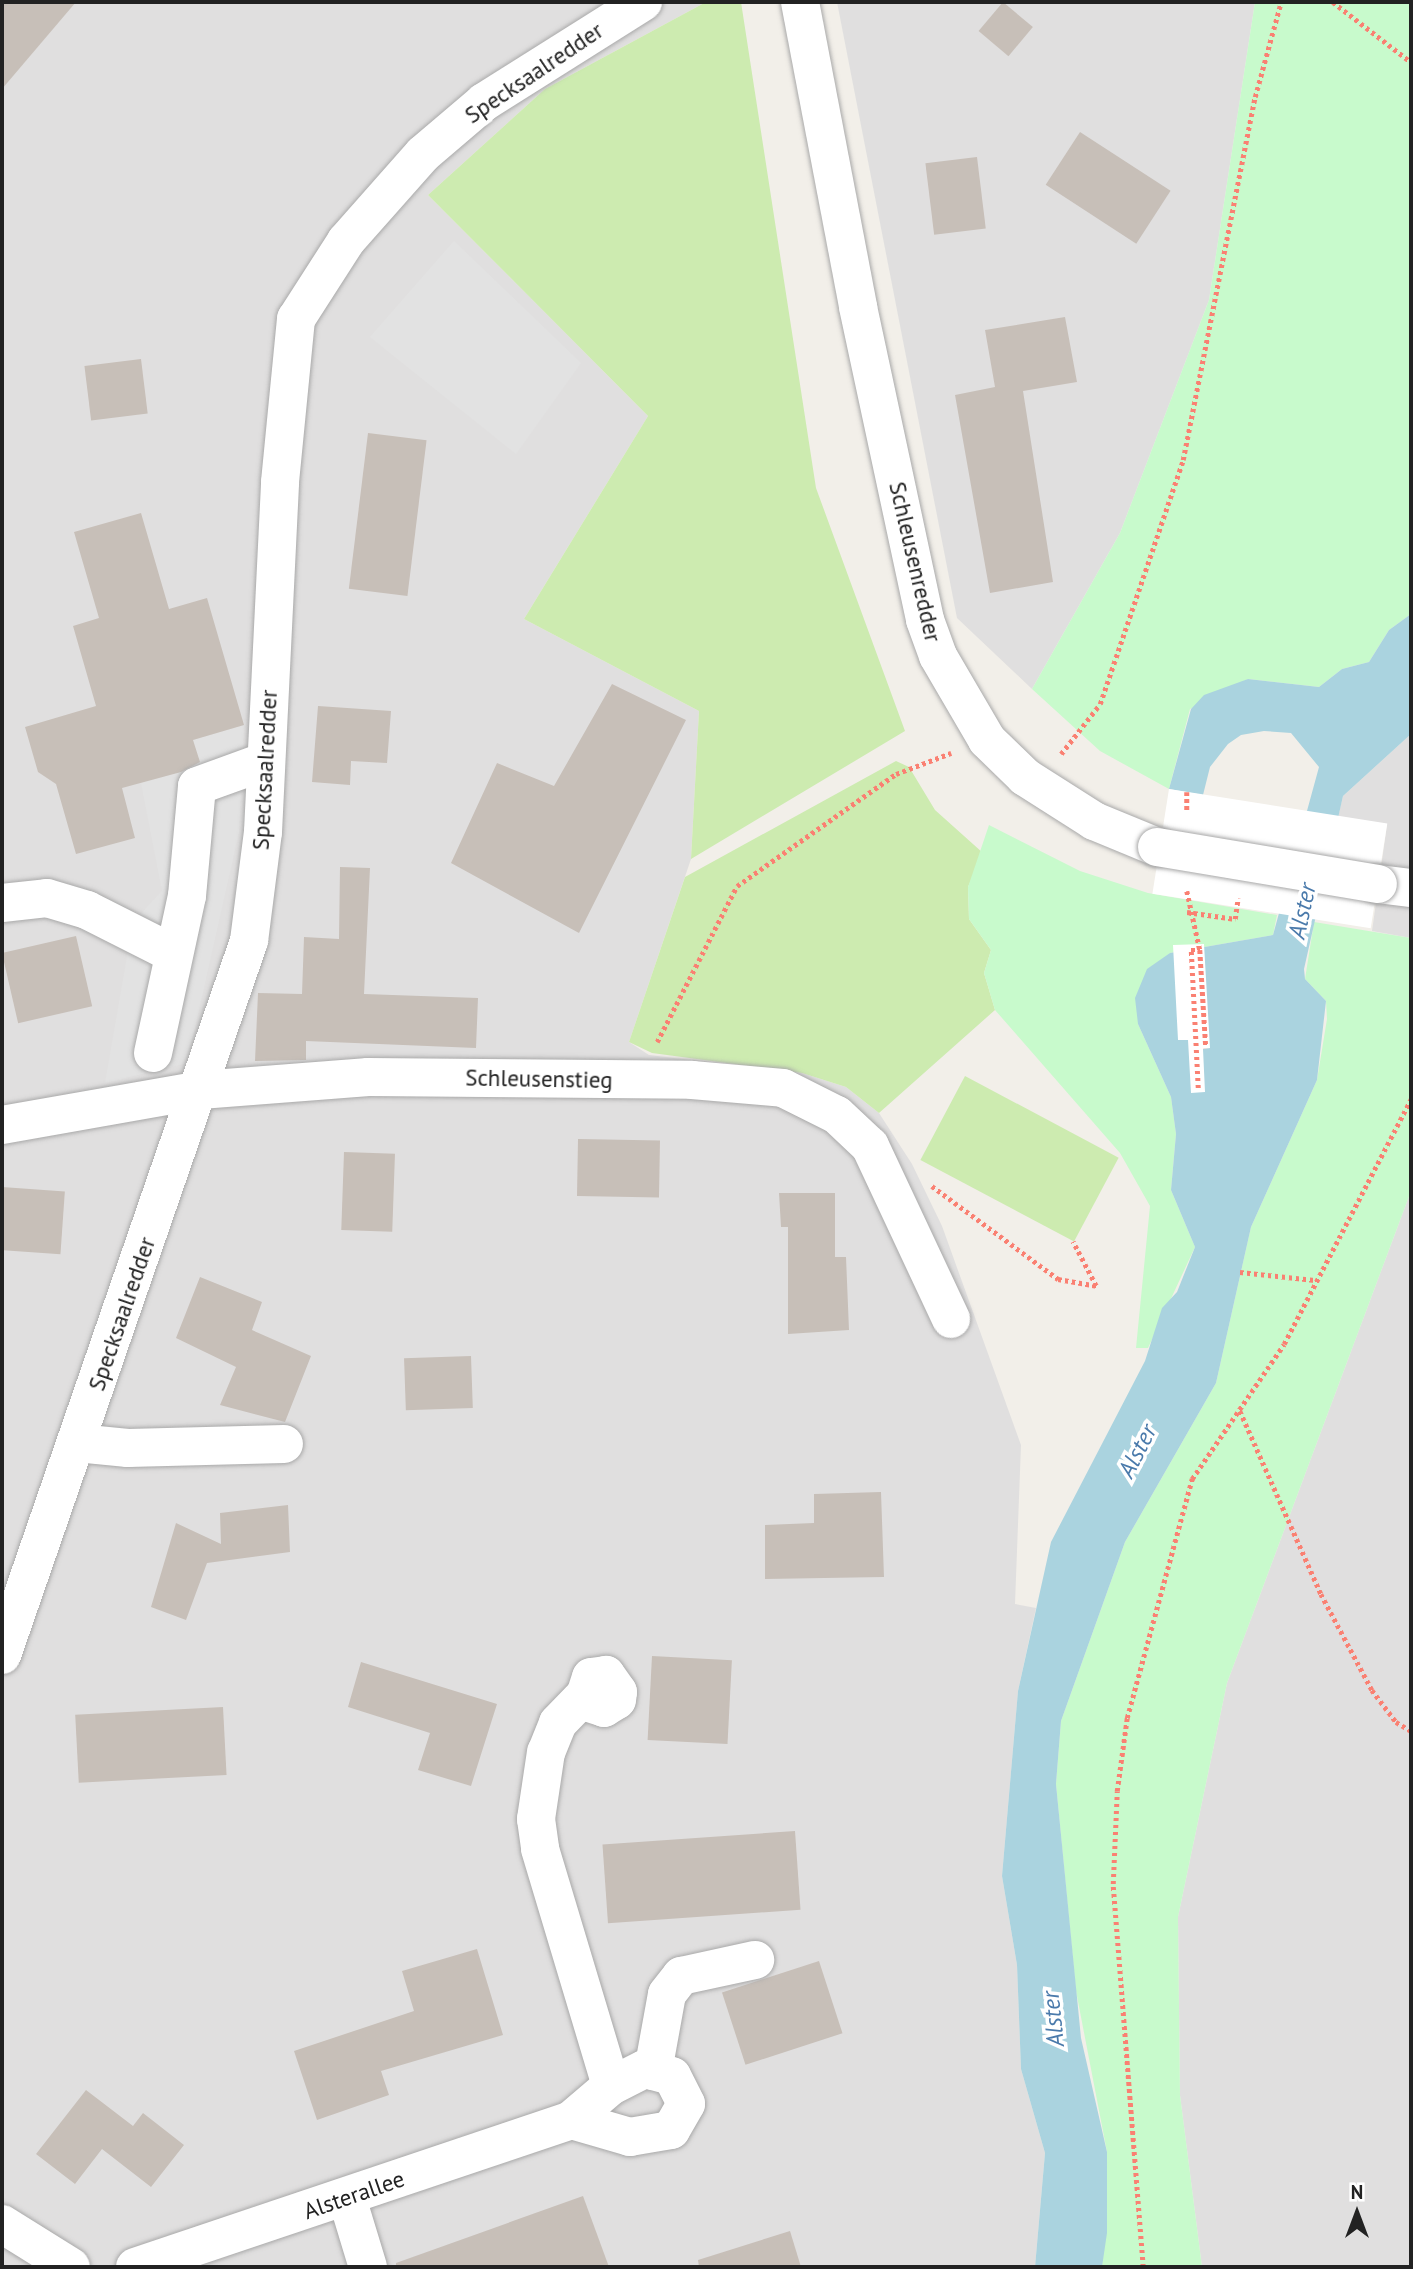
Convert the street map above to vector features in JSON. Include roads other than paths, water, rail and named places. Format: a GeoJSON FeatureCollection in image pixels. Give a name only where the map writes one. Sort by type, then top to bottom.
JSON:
{"type":"FeatureCollection","features":[{"type":"Feature","properties":{"kind":"street","name":"Specksaalredder"},"geometry":{"type":"LineString","coordinates":[[2,1656],[201,1090],[249,941],[266,761],[279,482],[296,318],[346,241],[423,154],[484,102],[643,2]]}},
{"type":"Feature","properties":{"kind":"street","name":"Schleusenredder"},"geometry":{"type":"LineString","coordinates":[[800,2],[925,620],[957,693],[987,740],[1036,786],[1094,821],[1157,847],[1394,886]]}},
{"type":"Feature","properties":{"kind":"street"},"geometry":{"type":"LineString","coordinates":[[153,1054],[187,896],[197,786],[266,761]]}},
{"type":"Feature","properties":{"kind":"street"},"geometry":{"type":"LineString","coordinates":[[2,903],[47,898],[74,906],[174,954]]}},
{"type":"Feature","properties":{"kind":"street","name":"Schleusenstieg"},"geometry":{"type":"LineString","coordinates":[[2,1125],[201,1090],[368,1077],[642,1082],[706,1080],[783,1088],[837,1115],[882,1164],[951,1318]]}},
{"type":"Feature","properties":{"kind":"street"},"geometry":{"type":"LineString","coordinates":[[77,1443],[128,1448],[284,1444]]}},
{"type":"Feature","properties":{"kind":"street"},"geometry":{"type":"LineString","coordinates":[[585,1695],[558,1723],[546,1752],[536,1819],[540,1849],[611,2086]]}},
{"type":"Feature","properties":{"kind":"street"},"geometry":{"type":"LineString","coordinates":[[572,2120],[630,2137],[671,2130],[686,2104],[672,2076],[653,2071],[667,1994],[681,1976],[755,1960]]}},
{"type":"Feature","properties":{"kind":"street","name":"Alsterallee"},"geometry":{"type":"LineString","coordinates":[[135,2267],[347,2198],[572,2120],[611,2086],[645,2069],[653,2071]]}},
{"type":"Feature","properties":{"kind":"street"},"geometry":{"type":"LineString","coordinates":[[347,2198],[368,2267]]}},
{"type":"Feature","properties":{"kind":"street"},"geometry":{"type":"LineString","coordinates":[[2,2224],[71,2267]]}},
{"type":"Feature","properties":{"kind":"water","name":"Alster"},"geometry":{"type":"Polygon","coordinates":[[[1411,614],[1411,734],[1343,796],[1304,969],[1305,979],[1326,1001],[1317,1080],[1251,1227],[1216,1383],[1125,1542],[1061,1721],[1056,1784],[1081,2038],[1107,2152],[1107,2233],[1102,2267],[1035,2267],[1045,2153],[1021,2069],[1017,1965],[1002,1876],[1018,1691],[1051,1542],[1145,1361],[1162,1308],[1177,1292],[1195,1247],[1171,1190],[1176,1134],[1171,1097],[1138,1024],[1135,998],[1147,969],[1170,953],[1273,935],[1319,767],[1291,733],[1264,731],[1241,735],[1228,744],[1210,767],[1203,795],[1169,789],[1191,709],[1204,695],[1248,679],[1319,687],[1342,669],[1369,662],[1389,630],[1411,614]]]}}]}
